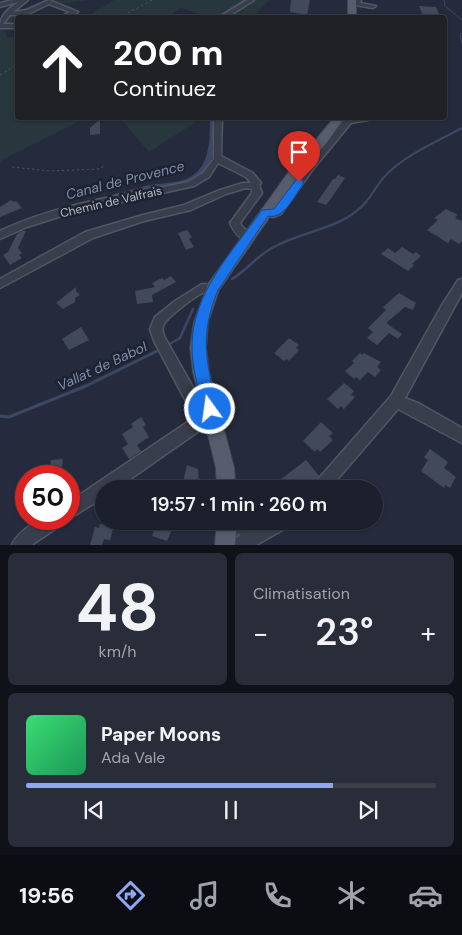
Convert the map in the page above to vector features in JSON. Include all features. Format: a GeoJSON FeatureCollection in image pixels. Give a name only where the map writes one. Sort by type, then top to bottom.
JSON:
{"type":"FeatureCollection","features":[{"type":"Feature","properties":{"kind":"main road"},"geometry":{"type":"LineString","coordinates":[[352,0],[352,15]]}},
{"type":"Feature","properties":{"kind":"main road"},"geometry":{"type":"LineString","coordinates":[[226,480],[225,468],[201,372],[198,348],[201,322],[213,288],[292,176],[338,120]]}},
{"type":"Feature","properties":{"kind":"main road"},"geometry":{"type":"LineString","coordinates":[[225,545],[226,530]]}},
{"type":"Feature","properties":{"kind":"street"},"geometry":{"type":"LineString","coordinates":[[0,5],[20,0]]}},
{"type":"Feature","properties":{"kind":"street"},"geometry":{"type":"LineString","coordinates":[[15,26],[2,27],[1,22],[25,0]]}},
{"type":"Feature","properties":{"kind":"street"},"geometry":{"type":"LineString","coordinates":[[226,15],[251,0]]}},
{"type":"Feature","properties":{"kind":"street"},"geometry":{"type":"LineString","coordinates":[[358,0],[357,4],[359,6],[373,6]]}},
{"type":"Feature","properties":{"kind":"street"},"geometry":{"type":"LineString","coordinates":[[9,13],[25,13],[50,2],[74,12],[67,15]]}},
{"type":"Feature","properties":{"kind":"street"},"geometry":{"type":"LineString","coordinates":[[218,120],[217,157],[221,162],[252,177],[256,183],[254,186]]}},
{"type":"Feature","properties":{"kind":"street"},"geometry":{"type":"LineString","coordinates":[[266,212],[273,214],[277,212],[348,121],[355,120]]}},
{"type":"Feature","properties":{"kind":"street","name":"Chemin de Valfrais"},"geometry":{"type":"LineString","coordinates":[[0,235],[66,208],[191,184],[206,175],[215,161]]}},
{"type":"Feature","properties":{"kind":"street"},"geometry":{"type":"LineString","coordinates":[[0,284],[89,235],[136,219],[187,208],[223,192],[246,185],[254,186],[258,190],[235,223],[238,232],[248,237]]}},
{"type":"Feature","properties":{"kind":"street"},"geometry":{"type":"LineString","coordinates":[[327,480],[396,401],[446,308],[462,284]]}},
{"type":"Feature","properties":{"kind":"street"},"geometry":{"type":"LineString","coordinates":[[80,504],[141,464],[194,426],[199,415],[197,407],[158,337],[156,328],[159,321],[179,304],[202,288],[213,288]]}},
{"type":"Feature","properties":{"kind":"street"},"geometry":{"type":"LineString","coordinates":[[396,401],[462,436]]}},
{"type":"Feature","properties":{"kind":"street"},"geometry":{"type":"LineString","coordinates":[[20,545],[37,530]]}},
{"type":"Feature","properties":{"kind":"street"},"geometry":{"type":"LineString","coordinates":[[240,545],[266,530]]}},
{"type":"Feature","properties":{"kind":"path"},"geometry":{"type":"LineString","coordinates":[[124,15],[152,0]]}},
{"type":"Feature","properties":{"kind":"path"},"geometry":{"type":"LineString","coordinates":[[0,76],[15,66]]}},
{"type":"Feature","properties":{"kind":"path"},"geometry":{"type":"LineString","coordinates":[[12,167],[50,171],[99,169],[104,166]]}},
{"type":"Feature","properties":{"kind":"shaded area"},"geometry":{"type":"Polygon","coordinates":[[[47,0],[89,0],[42,6],[24,15],[15,15],[15,20],[3,26],[7,38],[15,36],[15,120],[82,120],[2,160],[0,163],[0,18],[47,0]]]}},
{"type":"Feature","properties":{"kind":"shaded area"},"geometry":{"type":"Polygon","coordinates":[[[114,0],[270,0],[254,15],[203,15],[181,8],[171,15],[90,15],[114,0]]]}},
{"type":"Feature","properties":{"kind":"shaded area"},"geometry":{"type":"Polygon","coordinates":[[[122,120],[199,120],[149,152],[122,120]]]}},
{"type":"Feature","properties":{"kind":"building"},"geometry":{"type":"Polygon","coordinates":[[[291,0],[310,0],[307,15],[290,12],[291,0]]]}},
{"type":"Feature","properties":{"kind":"building"},"geometry":{"type":"Polygon","coordinates":[[[419,6],[436,7],[440,15],[423,15],[419,6]]]}},
{"type":"Feature","properties":{"kind":"building"},"geometry":{"type":"Polygon","coordinates":[[[100,120],[100,134],[90,135],[90,128],[100,120]]]}},
{"type":"Feature","properties":{"kind":"building"},"geometry":{"type":"Polygon","coordinates":[[[338,175],[345,178],[330,200],[326,205],[317,202],[333,179],[338,175]]]}},
{"type":"Feature","properties":{"kind":"building"},"geometry":{"type":"Polygon","coordinates":[[[11,200],[13,202],[16,201],[22,208],[0,217],[0,207],[11,200]]]}},
{"type":"Feature","properties":{"kind":"building"},"geometry":{"type":"Polygon","coordinates":[[[446,209],[458,215],[455,218],[462,221],[462,241],[459,244],[451,239],[448,243],[427,230],[438,220],[434,218],[446,209]]]}},
{"type":"Feature","properties":{"kind":"building"},"geometry":{"type":"Polygon","coordinates":[[[187,230],[192,237],[189,239],[194,247],[186,250],[178,233],[187,230]]]}},
{"type":"Feature","properties":{"kind":"building"},"geometry":{"type":"Polygon","coordinates":[[[26,231],[18,248],[22,253],[19,255],[22,258],[10,265],[3,255],[8,252],[17,234],[26,231]]]}},
{"type":"Feature","properties":{"kind":"building"},"geometry":{"type":"Polygon","coordinates":[[[402,247],[413,254],[416,252],[421,256],[412,264],[414,265],[408,271],[381,254],[388,248],[395,253],[402,247]]]}},
{"type":"Feature","properties":{"kind":"building"},"geometry":{"type":"Polygon","coordinates":[[[171,276],[176,282],[152,295],[153,302],[137,304],[135,291],[155,287],[152,283],[171,276]]]}},
{"type":"Feature","properties":{"kind":"building"},"geometry":{"type":"Polygon","coordinates":[[[76,287],[76,291],[80,295],[75,298],[75,302],[63,309],[56,303],[76,287]]]}},
{"type":"Feature","properties":{"kind":"building"},"geometry":{"type":"Polygon","coordinates":[[[399,293],[416,303],[413,310],[405,307],[386,323],[402,334],[398,339],[389,333],[377,345],[367,338],[373,332],[368,328],[386,310],[383,307],[399,293]]]}},
{"type":"Feature","properties":{"kind":"building"},"geometry":{"type":"Polygon","coordinates":[[[81,327],[89,340],[69,350],[62,339],[81,327]]]}},
{"type":"Feature","properties":{"kind":"building"},"geometry":{"type":"Polygon","coordinates":[[[289,338],[299,345],[296,348],[299,350],[289,361],[287,359],[284,361],[274,353],[289,338]]]}},
{"type":"Feature","properties":{"kind":"building"},"geometry":{"type":"Polygon","coordinates":[[[360,353],[362,355],[364,353],[381,362],[377,367],[381,370],[375,377],[368,372],[360,380],[356,377],[354,379],[345,371],[354,363],[352,361],[360,353]]]}},
{"type":"Feature","properties":{"kind":"building"},"geometry":{"type":"Polygon","coordinates":[[[344,383],[354,391],[351,395],[355,397],[344,409],[341,406],[338,409],[327,399],[344,383]]]}},
{"type":"Feature","properties":{"kind":"building"},"geometry":{"type":"Polygon","coordinates":[[[141,417],[146,425],[143,427],[149,437],[137,445],[141,451],[129,459],[122,448],[128,444],[122,434],[133,427],[131,424],[141,417]]]}},
{"type":"Feature","properties":{"kind":"building"},"geometry":{"type":"Polygon","coordinates":[[[321,422],[333,433],[329,436],[333,440],[320,452],[317,449],[315,452],[303,441],[321,422]]]}},
{"type":"Feature","properties":{"kind":"building"},"geometry":{"type":"Polygon","coordinates":[[[430,449],[448,462],[444,468],[456,477],[450,488],[445,485],[444,488],[421,471],[428,460],[424,457],[430,449]]]}},
{"type":"Feature","properties":{"kind":"building"},"geometry":{"type":"Polygon","coordinates":[[[63,459],[62,465],[50,465],[51,460],[63,459]]]}},
{"type":"Feature","properties":{"kind":"building"},"geometry":{"type":"Polygon","coordinates":[[[306,460],[319,476],[316,480],[280,480],[306,460]]]}},
{"type":"Feature","properties":{"kind":"building"},"geometry":{"type":"Polygon","coordinates":[[[187,465],[198,469],[199,480],[183,480],[187,465]]]}},
{"type":"Feature","properties":{"kind":"building"},"geometry":{"type":"Polygon","coordinates":[[[95,527],[95,530],[113,530],[110,540],[104,539],[102,545],[90,545],[95,527]]]}},
{"type":"Feature","properties":{"kind":"building"},"geometry":{"type":"Polygon","coordinates":[[[154,530],[172,530],[167,541],[152,536],[154,530]]]}},
{"type":"Feature","properties":{"kind":"waterway"},"geometry":{"type":"LineString","coordinates":[[18,12],[46,0]]}},
{"type":"Feature","properties":{"kind":"waterway","name":"Canal de Provence"},"geometry":{"type":"LineString","coordinates":[[221,15],[246,0]]}},
{"type":"Feature","properties":{"kind":"waterway","name":"Vallat de Babol"},"geometry":{"type":"LineString","coordinates":[[444,0],[445,6],[462,20]]}},
{"type":"Feature","properties":{"kind":"waterway","name":"Vallat de Babol"},"geometry":{"type":"LineString","coordinates":[[462,33],[460,35],[462,43]]}},
{"type":"Feature","properties":{"kind":"waterway","name":"Canal de Provence"},"geometry":{"type":"LineString","coordinates":[[117,196],[187,181],[200,174],[210,156],[213,120]]}},
{"type":"Feature","properties":{"kind":"waterway","name":"Vallat de Babol"},"geometry":{"type":"LineString","coordinates":[[365,203],[383,178],[403,161],[462,128]]}},
{"type":"Feature","properties":{"kind":"waterway","name":"Vallat de Babol"},"geometry":{"type":"LineString","coordinates":[[232,279],[272,248],[334,224],[346,218],[365,203]]}},
{"type":"Feature","properties":{"kind":"waterway","name":"Vallat de Babol"},"geometry":{"type":"LineString","coordinates":[[166,346],[180,338],[193,309]]}},
{"type":"Feature","properties":{"kind":"waterway","name":"Vallat de Babol"},"geometry":{"type":"LineString","coordinates":[[157,351],[161,349]]}},
{"type":"Feature","properties":{"kind":"waterway","name":"Vallat de Babol"},"geometry":{"type":"LineString","coordinates":[[0,416],[9,417],[86,386],[157,351]]}},
{"type":"Feature","properties":{"kind":"route"},"geometry":{"type":"LineString","coordinates":[[210,409],[201,372],[198,348],[201,322],[206,303],[213,288],[266,212],[276,213],[299,182]]}}]}
